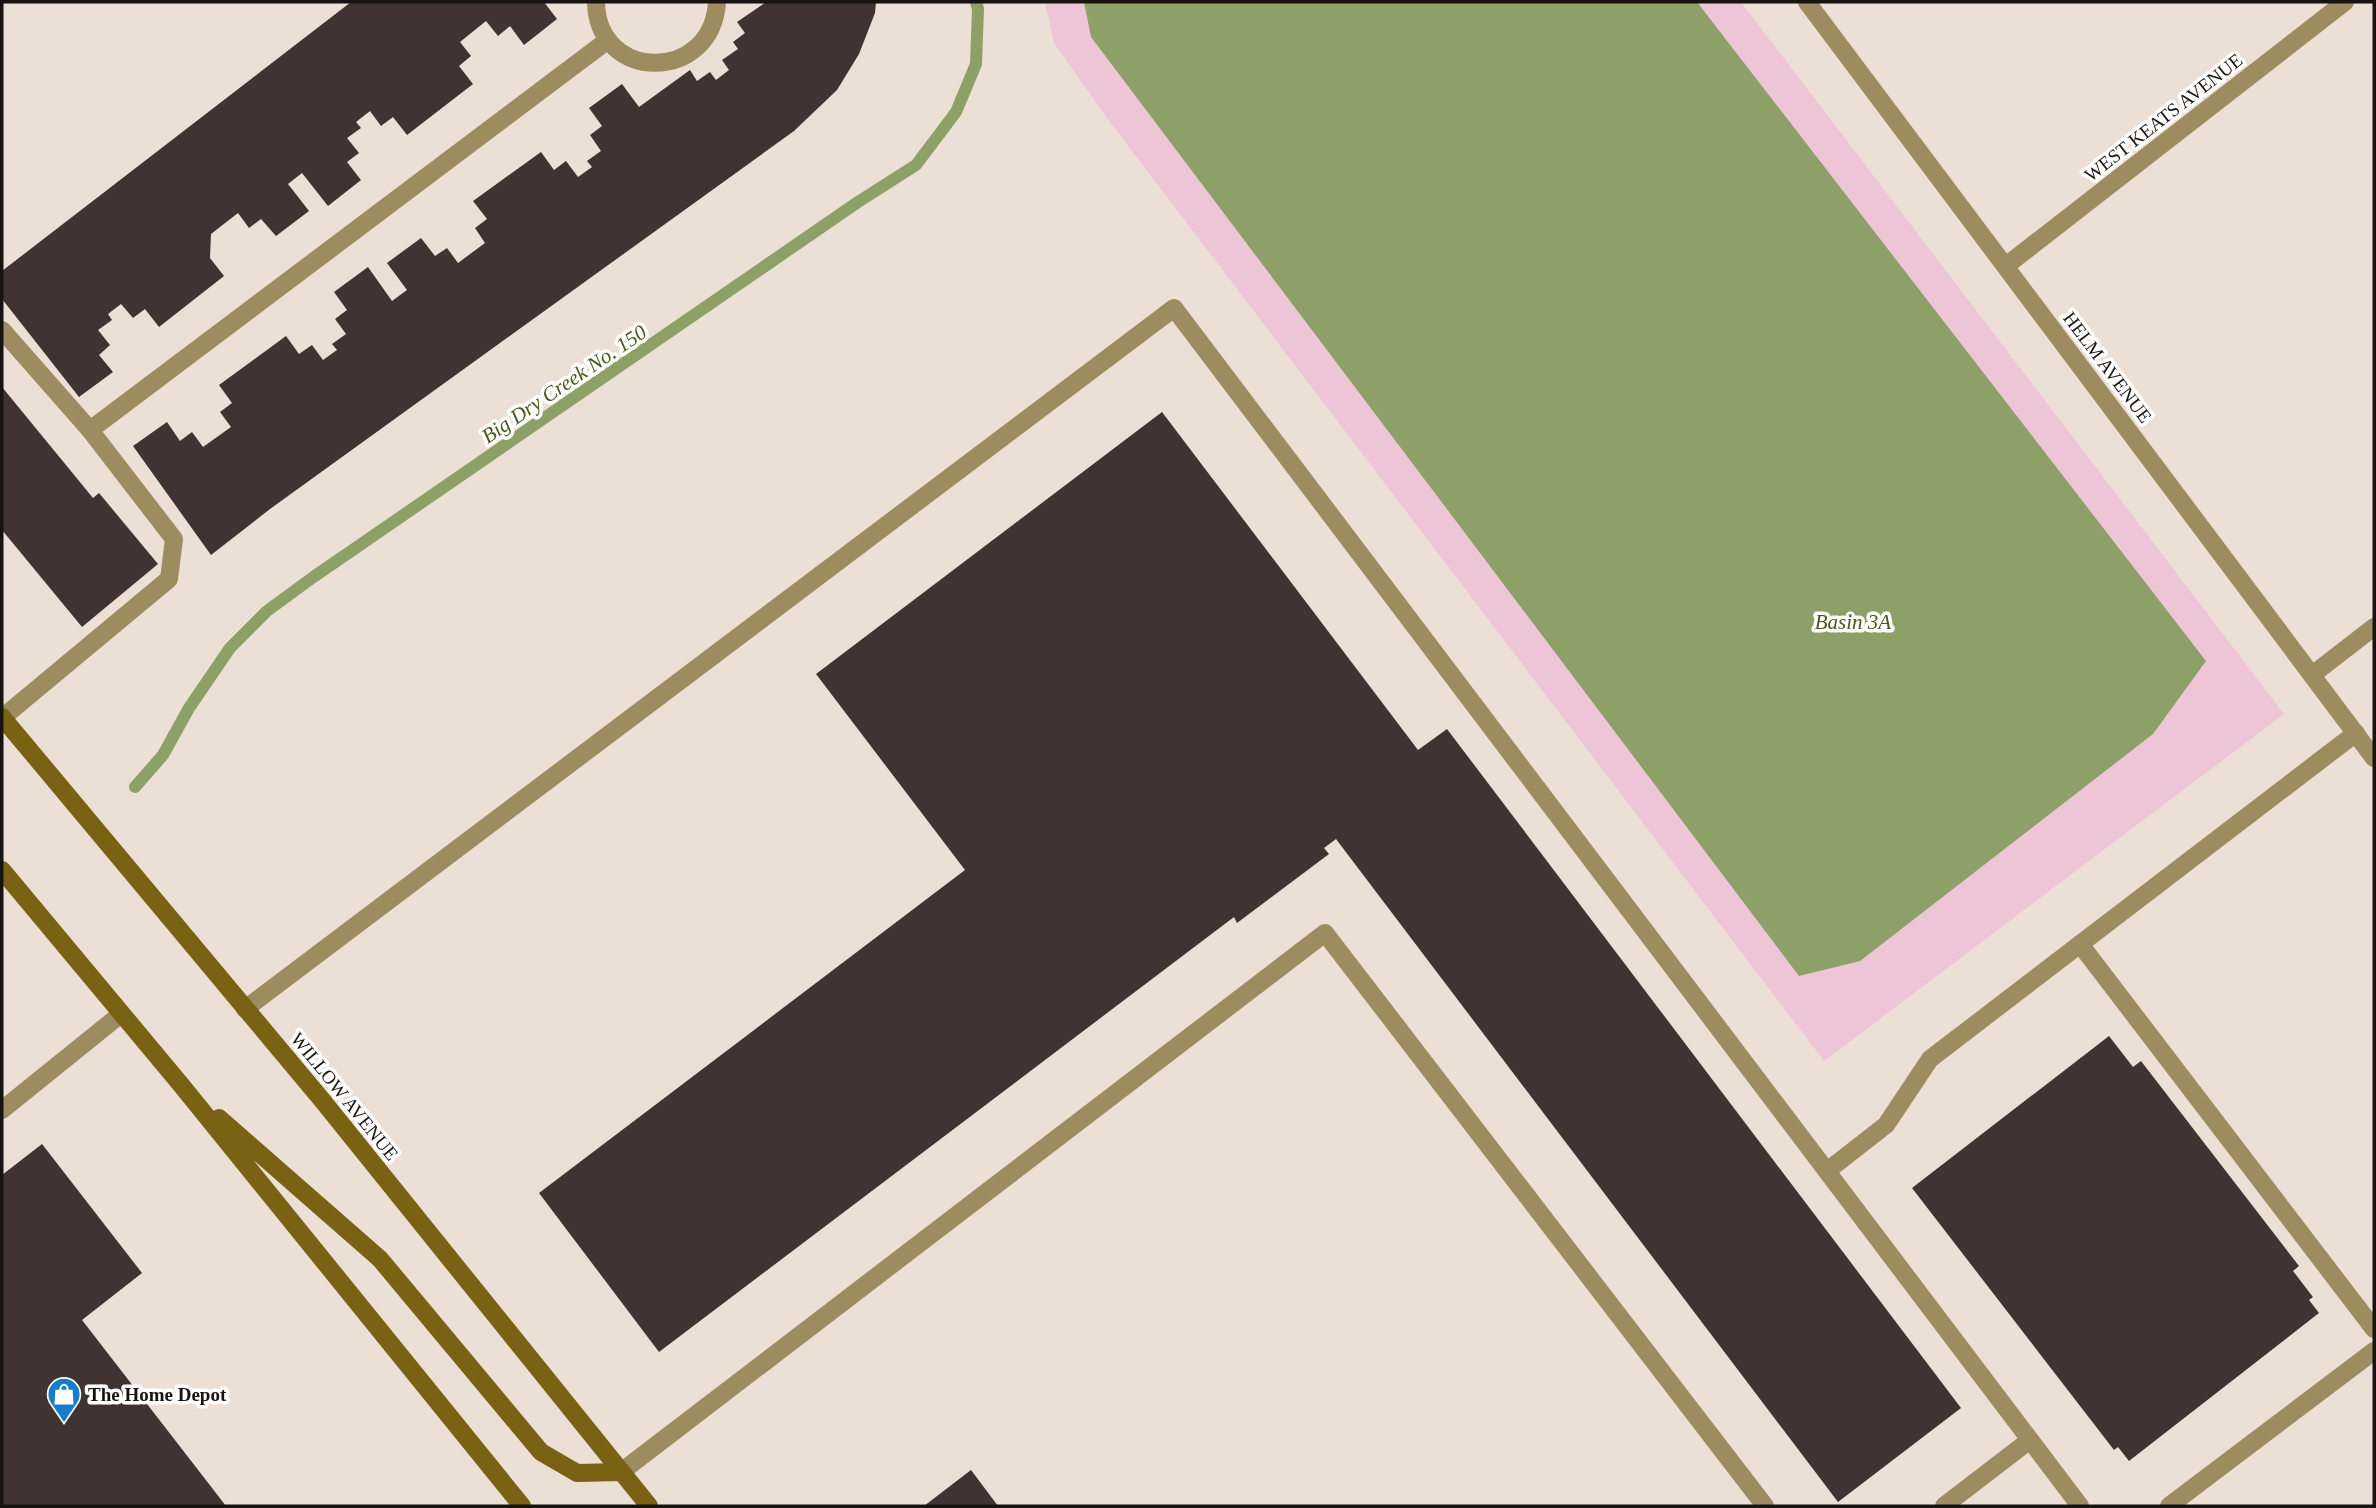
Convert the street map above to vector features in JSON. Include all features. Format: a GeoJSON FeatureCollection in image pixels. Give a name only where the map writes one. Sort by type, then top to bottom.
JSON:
{"type":"FeatureCollection","features":[{"type":"Feature","properties":{"kind":"main road","name":"WILLOW AVENUE"},"geometry":{"type":"LineString","coordinates":[[2,718],[322,1100],[649,1506]]}},
{"type":"Feature","properties":{"kind":"main road"},"geometry":{"type":"LineString","coordinates":[[2,870],[182,1086],[522,1506]]}},
{"type":"Feature","properties":{"kind":"main road"},"geometry":{"type":"LineString","coordinates":[[182,1086],[380,1259],[541,1452],[577,1473],[621,1472]]}},
{"type":"Feature","properties":{"kind":"street"},"geometry":{"type":"LineString","coordinates":[[596,2],[599,24],[608,40],[622,53],[639,61],[658,64],[677,60],[694,51],[708,36],[716,16],[717,2]]}},
{"type":"Feature","properties":{"kind":"street","name":"HELM AVENUE"},"geometry":{"type":"LineString","coordinates":[[1807,2],[2007,265],[2374,758]]}},
{"type":"Feature","properties":{"kind":"street","name":"WEST KEATS AVENUE"},"geometry":{"type":"LineString","coordinates":[[2007,265],[2346,2]]}},
{"type":"Feature","properties":{"kind":"street"},"geometry":{"type":"LineString","coordinates":[[90,430],[608,40]]}},
{"type":"Feature","properties":{"kind":"street"},"geometry":{"type":"LineString","coordinates":[[245,1009],[1174,308],[2080,1506]]}},
{"type":"Feature","properties":{"kind":"street"},"geometry":{"type":"LineString","coordinates":[[2,330],[90,430],[174,539],[169,579],[2,718]]}},
{"type":"Feature","properties":{"kind":"street"},"geometry":{"type":"LineString","coordinates":[[2312,674],[2374,627]]}},
{"type":"Feature","properties":{"kind":"street"},"geometry":{"type":"LineString","coordinates":[[1827,1171],[1886,1125],[1930,1059],[2356,733]]}},
{"type":"Feature","properties":{"kind":"street"},"geometry":{"type":"LineString","coordinates":[[621,1472],[1325,933],[1765,1506]]}},
{"type":"Feature","properties":{"kind":"street"},"geometry":{"type":"LineString","coordinates":[[2080,944],[2374,1329]]}},
{"type":"Feature","properties":{"kind":"street"},"geometry":{"type":"LineString","coordinates":[[2,1110],[121,1014]]}},
{"type":"Feature","properties":{"kind":"street"},"geometry":{"type":"LineString","coordinates":[[2169,1506],[2374,1351]]}},
{"type":"Feature","properties":{"kind":"street"},"geometry":{"type":"LineString","coordinates":[[1944,1506],[2030,1440]]}},
{"type":"Feature","properties":{"kind":"shaded area","name":"Basin 3A"},"geometry":{"type":"Polygon","coordinates":[[[1045,2],[1741,2],[2284,714],[1824,1061],[1110,122],[1054,43],[1045,2]]]}},
{"type":"Feature","properties":{"kind":"water","name":"Basin 3A"},"geometry":{"type":"Polygon","coordinates":[[[1084,2],[1697,2],[2206,661],[2153,734],[1860,961],[1799,976],[1091,37],[1084,2]]]}},
{"type":"Feature","properties":{"kind":"building"},"geometry":{"type":"Polygon","coordinates":[[[351,2],[544,2],[557,19],[524,45],[510,26],[498,36],[486,21],[460,42],[471,56],[459,66],[473,84],[407,135],[393,117],[381,126],[370,111],[356,122],[361,128],[347,138],[359,153],[347,162],[361,180],[328,206],[302,173],[288,184],[309,211],[276,236],[261,219],[249,228],[238,213],[211,234],[210,258],[224,276],[159,327],[145,309],[133,318],[121,304],[108,314],[112,320],[98,330],[110,345],[99,355],[113,372],[79,397],[2,299],[2,271],[351,2]]]}},
{"type":"Feature","properties":{"kind":"building"},"geometry":{"type":"Polygon","coordinates":[[[766,2],[876,2],[875,13],[859,54],[837,90],[794,131],[270,509],[211,555],[133,446],[167,422],[180,441],[192,432],[203,447],[231,427],[220,412],[232,403],[219,385],[286,336],[299,354],[312,345],[323,360],[337,350],[332,344],[346,334],[335,319],[347,310],[334,292],[368,267],[392,301],[407,290],[387,263],[421,238],[435,256],[447,248],[458,263],[485,243],[475,228],[487,219],[473,201],[541,152],[554,170],[566,161],[578,177],[592,167],[587,161],[601,151],[590,135],[602,126],[589,108],[622,84],[639,107],[690,70],[697,81],[710,72],[716,80],[729,70],[722,60],[738,49],[733,42],[745,33],[737,22],[766,2]]]}},
{"type":"Feature","properties":{"kind":"building"},"geometry":{"type":"Polygon","coordinates":[[[2,387],[93,498],[99,493],[158,564],[82,627],[2,530],[2,387]]]}},
{"type":"Feature","properties":{"kind":"building"},"geometry":{"type":"Polygon","coordinates":[[[1162,412],[1418,750],[1447,729],[1961,1408],[1838,1502],[1336,839],[1324,848],[1329,854],[1237,923],[1234,917],[659,1352],[539,1193],[965,870],[816,674],[1162,412]]]}},
{"type":"Feature","properties":{"kind":"building"},"geometry":{"type":"Polygon","coordinates":[[[2109,1036],[2133,1067],[2141,1061],[2299,1266],[2293,1271],[2313,1297],[2309,1300],[2319,1313],[2129,1461],[2118,1447],[2114,1450],[1912,1188],[2109,1036]]]}},
{"type":"Feature","properties":{"kind":"building"},"geometry":{"type":"Polygon","coordinates":[[[42,1144],[142,1273],[82,1320],[226,1506],[2,1506],[2,1175],[42,1144]]]}},
{"type":"Feature","properties":{"kind":"building"},"geometry":{"type":"Polygon","coordinates":[[[971,1470],[998,1506],[924,1506],[971,1470]]]}},
{"type":"Feature","properties":{"kind":"waterway","name":"Big Dry Creek No. 150"},"geometry":{"type":"LineString","coordinates":[[135,787],[163,755],[189,708],[230,648],[267,611],[858,202],[916,165],[956,112],[976,64],[976,2]]}},
{"type":"Feature","properties":{"kind":"place","name":"The Home Depot"},"geometry":{"type":"Point","coordinates":[64,1424]}}]}
